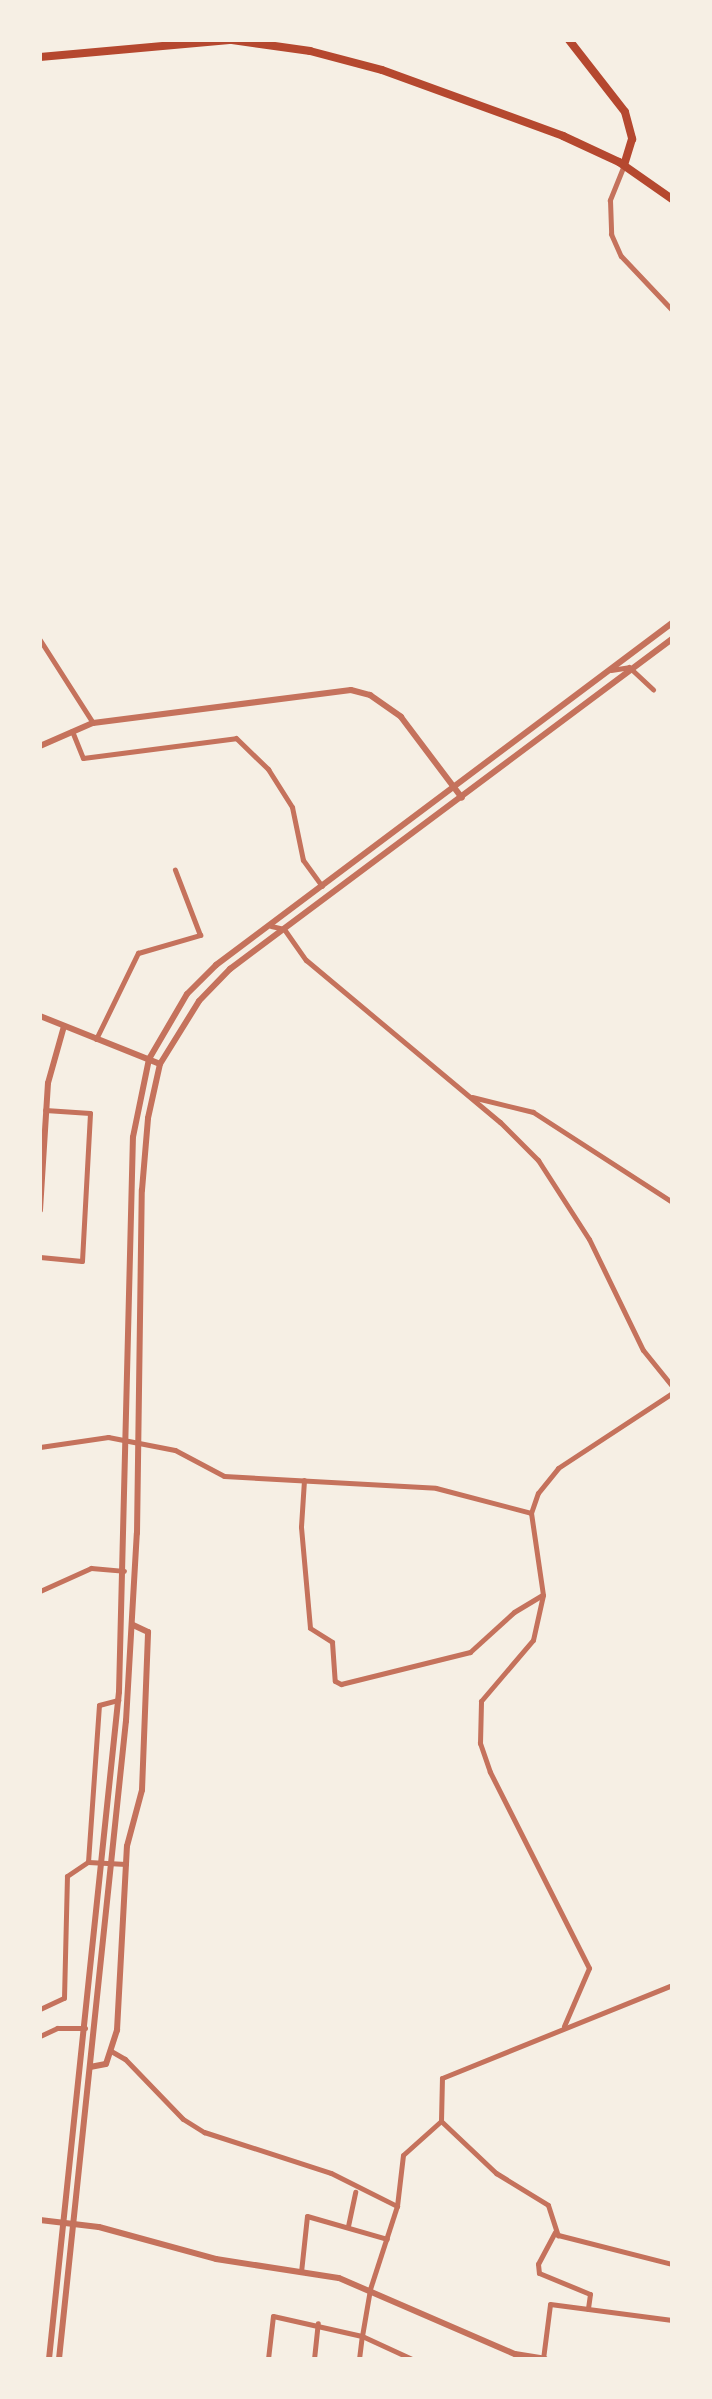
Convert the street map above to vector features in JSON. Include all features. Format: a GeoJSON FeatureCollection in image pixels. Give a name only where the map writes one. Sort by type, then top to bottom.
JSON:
{"type":"FeatureCollection","features":[{"type":"Feature","properties":{"kind":"main road"},"geometry":{"type":"LineString","coordinates":[[569,40],[625,112],[632,139],[624,165]]}},
{"type":"Feature","properties":{"kind":"main road"},"geometry":{"type":"LineString","coordinates":[[40,57],[163,44],[273,44],[382,70],[563,136],[624,165],[672,199]]}},
{"type":"Feature","properties":{"kind":"street"},"geometry":{"type":"LineString","coordinates":[[624,165],[610,200],[611,234],[621,256],[672,310]]}},
{"type":"Feature","properties":{"kind":"street"},"geometry":{"type":"LineString","coordinates":[[49,2359],[118,1700],[125,1571],[133,1137],[149,1059],[187,994],[267,927],[672,623]]}},
{"type":"Feature","properties":{"kind":"street"},"geometry":{"type":"LineString","coordinates":[[59,2359],[118,1798],[133,1625],[142,1190],[148,1118],[160,1064],[213,985],[672,639]]}},
{"type":"Feature","properties":{"kind":"street"},"geometry":{"type":"LineString","coordinates":[[40,640],[93,723]]}},
{"type":"Feature","properties":{"kind":"street"},"geometry":{"type":"LineString","coordinates":[[611,670],[632,670],[653,689]]}},
{"type":"Feature","properties":{"kind":"street"},"geometry":{"type":"LineString","coordinates":[[40,746],[93,723],[351,690],[387,704],[462,798]]}},
{"type":"Feature","properties":{"kind":"street"},"geometry":{"type":"LineString","coordinates":[[71,731],[83,758],[236,738],[268,769],[292,807],[303,860],[322,886]]}},
{"type":"Feature","properties":{"kind":"street"},"geometry":{"type":"LineString","coordinates":[[96,1039],[138,953],[200,935],[175,870]]}},
{"type":"Feature","properties":{"kind":"street"},"geometry":{"type":"LineString","coordinates":[[267,927],[278,924],[284,929],[306,960],[538,1160],[589,1239],[643,1350],[672,1386]]}},
{"type":"Feature","properties":{"kind":"street"},"geometry":{"type":"LineString","coordinates":[[40,1016],[160,1064]]}},
{"type":"Feature","properties":{"kind":"street"},"geometry":{"type":"LineString","coordinates":[[40,1210],[45,1110],[53,1055],[64,1026]]}},
{"type":"Feature","properties":{"kind":"street"},"geometry":{"type":"LineString","coordinates":[[467,1096],[533,1112],[672,1202]]}},
{"type":"Feature","properties":{"kind":"street"},"geometry":{"type":"LineString","coordinates":[[40,1257],[82,1261],[90,1113],[45,1110]]}},
{"type":"Feature","properties":{"kind":"street"},"geometry":{"type":"LineString","coordinates":[[564,2026],[589,1968],[581,1944],[546,1890],[480,1743],[481,1701],[533,1640],[543,1595],[531,1513],[558,1468],[672,1393]]}},
{"type":"Feature","properties":{"kind":"street"},"geometry":{"type":"LineString","coordinates":[[40,1447],[108,1437],[126,1439],[175,1450],[224,1476],[457,1491],[531,1513]]}},
{"type":"Feature","properties":{"kind":"street"},"geometry":{"type":"LineString","coordinates":[[304,1480],[301,1527],[310,1628],[332,1642],[335,1681],[341,1684],[470,1652],[514,1612],[543,1595]]}},
{"type":"Feature","properties":{"kind":"street"},"geometry":{"type":"LineString","coordinates":[[40,1591],[91,1568],[125,1571]]}},
{"type":"Feature","properties":{"kind":"street"},"geometry":{"type":"LineString","coordinates":[[90,2067],[106,2064],[117,2030],[126,1864],[142,1790],[148,1632],[133,1625]]}},
{"type":"Feature","properties":{"kind":"street"},"geometry":{"type":"LineString","coordinates":[[88,1862],[99,1705],[106,1699],[118,1700]]}},
{"type":"Feature","properties":{"kind":"street"},"geometry":{"type":"LineString","coordinates":[[40,2009],[64,1998],[67,1876],[88,1862],[126,1864]]}},
{"type":"Feature","properties":{"kind":"street"},"geometry":{"type":"LineString","coordinates":[[359,2359],[370,2289],[397,2206],[403,2155],[441,2121],[442,2078],[564,2026],[672,1985]]}},
{"type":"Feature","properties":{"kind":"street"},"geometry":{"type":"LineString","coordinates":[[40,2036],[57,2028],[85,2028]]}},
{"type":"Feature","properties":{"kind":"street"},"geometry":{"type":"LineString","coordinates":[[111,2051],[125,2059],[183,2119],[204,2132],[331,2173],[397,2206]]}},
{"type":"Feature","properties":{"kind":"street"},"geometry":{"type":"LineString","coordinates":[[441,2121],[496,2173],[548,2205],[555,2232],[538,2264],[539,2273],[590,2294],[588,2309]]}},
{"type":"Feature","properties":{"kind":"street"},"geometry":{"type":"LineString","coordinates":[[348,2226],[355,2192]]}},
{"type":"Feature","properties":{"kind":"street"},"geometry":{"type":"LineString","coordinates":[[301,2272],[307,2216],[387,2239]]}},
{"type":"Feature","properties":{"kind":"street"},"geometry":{"type":"LineString","coordinates":[[40,2220],[75,2224],[216,2259],[301,2272],[370,2289],[515,2354],[544,2359],[550,2304],[672,2320]]}},
{"type":"Feature","properties":{"kind":"street"},"geometry":{"type":"LineString","coordinates":[[555,2232],[672,2264]]}},
{"type":"Feature","properties":{"kind":"street"},"geometry":{"type":"LineString","coordinates":[[268,2359],[273,2316],[318,2323],[362,2336],[411,2359]]}},
{"type":"Feature","properties":{"kind":"street"},"geometry":{"type":"LineString","coordinates":[[314,2359],[318,2323]]}}]}
